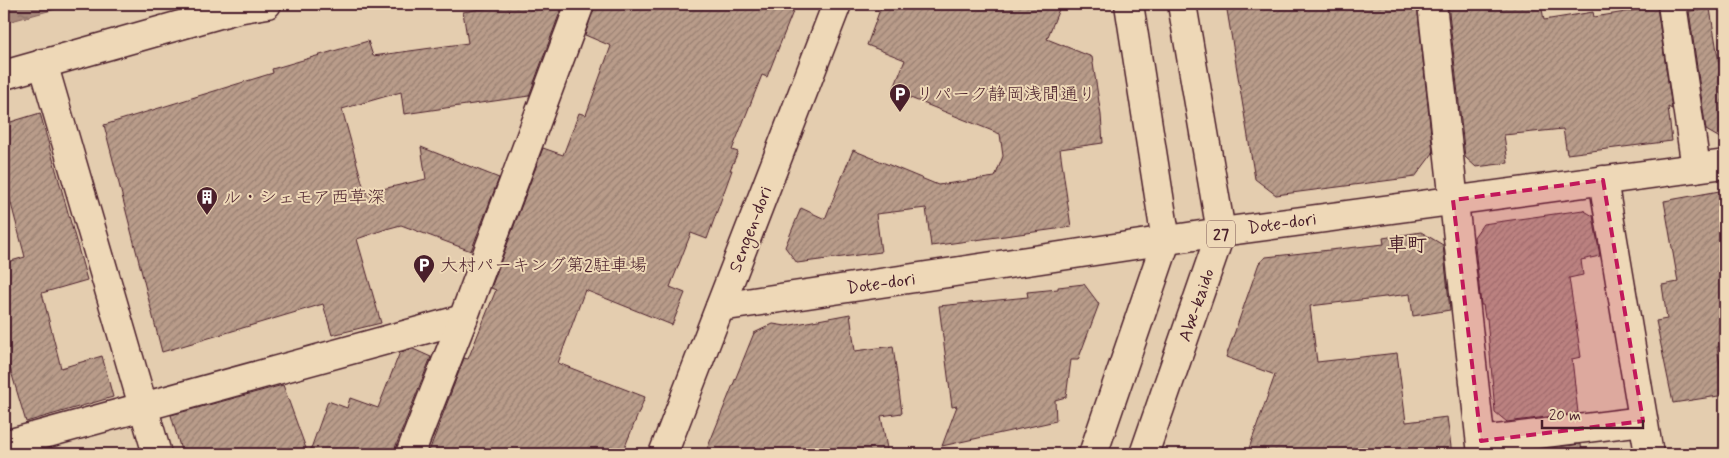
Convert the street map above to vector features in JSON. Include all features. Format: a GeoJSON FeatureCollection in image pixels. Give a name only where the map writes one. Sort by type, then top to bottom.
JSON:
{"type":"FeatureCollection","features":[{"type":"Feature","properties":{"kind":"street"},"geometry":{"type":"LineString","coordinates":[[4,75],[237,9],[267,4]]}},
{"type":"Feature","properties":{"kind":"street"},"geometry":{"type":"LineString","coordinates":[[410,454],[463,318],[580,4]]}},
{"type":"Feature","properties":{"kind":"street","name":"Sengen-dori"},"geometry":{"type":"LineString","coordinates":[[663,454],[837,4]]}},
{"type":"Feature","properties":{"kind":"street"},"geometry":{"type":"LineString","coordinates":[[1092,454],[1166,241],[1129,4]]}},
{"type":"Feature","properties":{"kind":"street","name":"Abe-kaido"},"geometry":{"type":"LineString","coordinates":[[1144,454],[1221,232],[1182,4]]}},
{"type":"Feature","properties":{"kind":"street"},"geometry":{"type":"LineString","coordinates":[[1432,4],[1482,448],[1643,421]]}},
{"type":"Feature","properties":{"kind":"street"},"geometry":{"type":"LineString","coordinates":[[1672,4],[1696,168]]}},
{"type":"Feature","properties":{"kind":"street"},"geometry":{"type":"LineString","coordinates":[[43,63],[157,454]]}},
{"type":"Feature","properties":{"kind":"street","name":"Dote-dori"},"geometry":{"type":"LineString","coordinates":[[720,307],[1221,232],[1725,164]]}},
{"type":"Feature","properties":{"kind":"street"},"geometry":{"type":"LineString","coordinates":[[1603,180],[1649,454]]}},
{"type":"Feature","properties":{"kind":"street"},"geometry":{"type":"LineString","coordinates":[[4,445],[463,318]]}},
{"type":"Feature","properties":{"kind":"highlighted area"},"geometry":{"type":"Polygon","coordinates":[[[1603,180],[1643,421],[1481,441],[1453,200],[1603,180]]]}},
{"type":"Feature","properties":{"kind":"water"},"geometry":{"type":"Polygon","coordinates":[[[4,4],[74,4],[4,23],[4,4]]]}},
{"type":"Feature","properties":{"kind":"building"},"geometry":{"type":"Polygon","coordinates":[[[511,4],[563,4],[529,96],[404,114],[401,92],[342,109],[365,193],[426,179],[421,147],[499,178],[471,251],[401,225],[386,229],[357,239],[381,323],[332,335],[323,304],[162,352],[104,125],[273,73],[272,69],[368,41],[373,56],[468,43],[463,12],[511,4]]]}},
{"type":"Feature","properties":{"kind":"building"},"geometry":{"type":"Polygon","coordinates":[[[595,4],[796,4],[767,77],[762,75],[732,150],[738,152],[707,239],[691,233],[670,287],[685,293],[672,325],[585,290],[558,363],[645,397],[622,454],[428,454],[464,358],[468,359],[496,290],[491,288],[543,148],[563,155],[579,113],[586,115],[611,46],[585,35],[595,4]]]}},
{"type":"Feature","properties":{"kind":"building"},"geometry":{"type":"Polygon","coordinates":[[[882,4],[1061,4],[1047,39],[1092,57],[1101,115],[1103,143],[1060,149],[1071,227],[931,246],[926,208],[876,214],[881,252],[797,263],[785,247],[801,208],[825,219],[853,150],[938,185],[995,177],[1003,156],[1000,134],[893,91],[905,60],[867,45],[882,4]]]}},
{"type":"Feature","properties":{"kind":"building"},"geometry":{"type":"Polygon","coordinates":[[[1226,4],[1417,4],[1433,153],[1415,177],[1276,195],[1255,179],[1226,4]]]}},
{"type":"Feature","properties":{"kind":"building"},"geometry":{"type":"Polygon","coordinates":[[[1448,4],[1541,4],[1544,20],[1593,12],[1594,17],[1657,7],[1672,109],[1668,107],[1672,141],[1567,154],[1563,129],[1504,135],[1508,163],[1476,167],[1465,157],[1448,4]]]}},
{"type":"Feature","properties":{"kind":"building"},"geometry":{"type":"Polygon","coordinates":[[[1710,9],[1720,69],[1725,68],[1725,141],[1706,130],[1689,11],[1710,9]]]}},
{"type":"Feature","properties":{"kind":"building"},"geometry":{"type":"Polygon","coordinates":[[[40,113],[87,280],[42,293],[61,368],[102,356],[113,397],[26,422],[4,348],[4,263],[25,257],[4,177],[4,124],[40,113]]]}},
{"type":"Feature","properties":{"kind":"building"},"geometry":{"type":"Polygon","coordinates":[[[1725,190],[1725,346],[1717,347],[1725,395],[1673,403],[1656,321],[1667,319],[1662,285],[1678,282],[1664,201],[1725,190]]]}},
{"type":"Feature","properties":{"kind":"building"},"geometry":{"type":"Polygon","coordinates":[[[1583,210],[1593,216],[1600,256],[1581,260],[1583,275],[1569,278],[1581,357],[1572,359],[1578,413],[1507,422],[1495,412],[1487,318],[1485,318],[1483,305],[1481,305],[1474,237],[1483,224],[1583,210]]]}},
{"type":"Feature","properties":{"kind":"building"},"geometry":{"type":"Polygon","coordinates":[[[1421,232],[1443,245],[1450,310],[1413,316],[1410,294],[1310,306],[1317,362],[1397,353],[1406,422],[1447,417],[1452,454],[1247,454],[1275,375],[1226,357],[1259,263],[1266,257],[1384,244],[1383,238],[1421,232]]]}},
{"type":"Feature","properties":{"kind":"building"},"geometry":{"type":"Polygon","coordinates":[[[1084,284],[1099,304],[1078,360],[1071,360],[1066,397],[1055,400],[1056,421],[942,446],[957,406],[952,407],[939,306],[1028,297],[1027,292],[1084,284]]]}},
{"type":"Feature","properties":{"kind":"building"},"geometry":{"type":"Polygon","coordinates":[[[850,314],[855,351],[893,346],[902,413],[881,416],[888,454],[705,454],[754,333],[773,324],[786,326],[850,314]]]}},
{"type":"Feature","properties":{"kind":"building"},"geometry":{"type":"Polygon","coordinates":[[[413,349],[431,357],[395,448],[395,454],[309,454],[328,401],[347,408],[350,398],[378,408],[400,352],[413,349]]]}},
{"type":"Feature","properties":{"kind":"building"},"geometry":{"type":"Polygon","coordinates":[[[283,385],[308,454],[182,454],[171,415],[283,385]]]}},
{"type":"Feature","properties":{"kind":"building"},"geometry":{"type":"Polygon","coordinates":[[[1581,444],[1582,454],[1516,454],[1516,452],[1581,444]]]}},
{"type":"Feature","properties":{"kind":"place","name":"リパーク静岡浅間通り"},"geometry":{"type":"Point","coordinates":[900,113]}},
{"type":"Feature","properties":{"kind":"place","name":"ル・シェモア西草深"},"geometry":{"type":"Point","coordinates":[207,216]}},
{"type":"Feature","properties":{"kind":"place","name":"大村パーキング第2駐車場"},"geometry":{"type":"Point","coordinates":[424,284]}},
{"type":"Feature","properties":{"kind":"district","name":"車町"},"geometry":{"type":"Point","coordinates":[1407,244]}}]}
